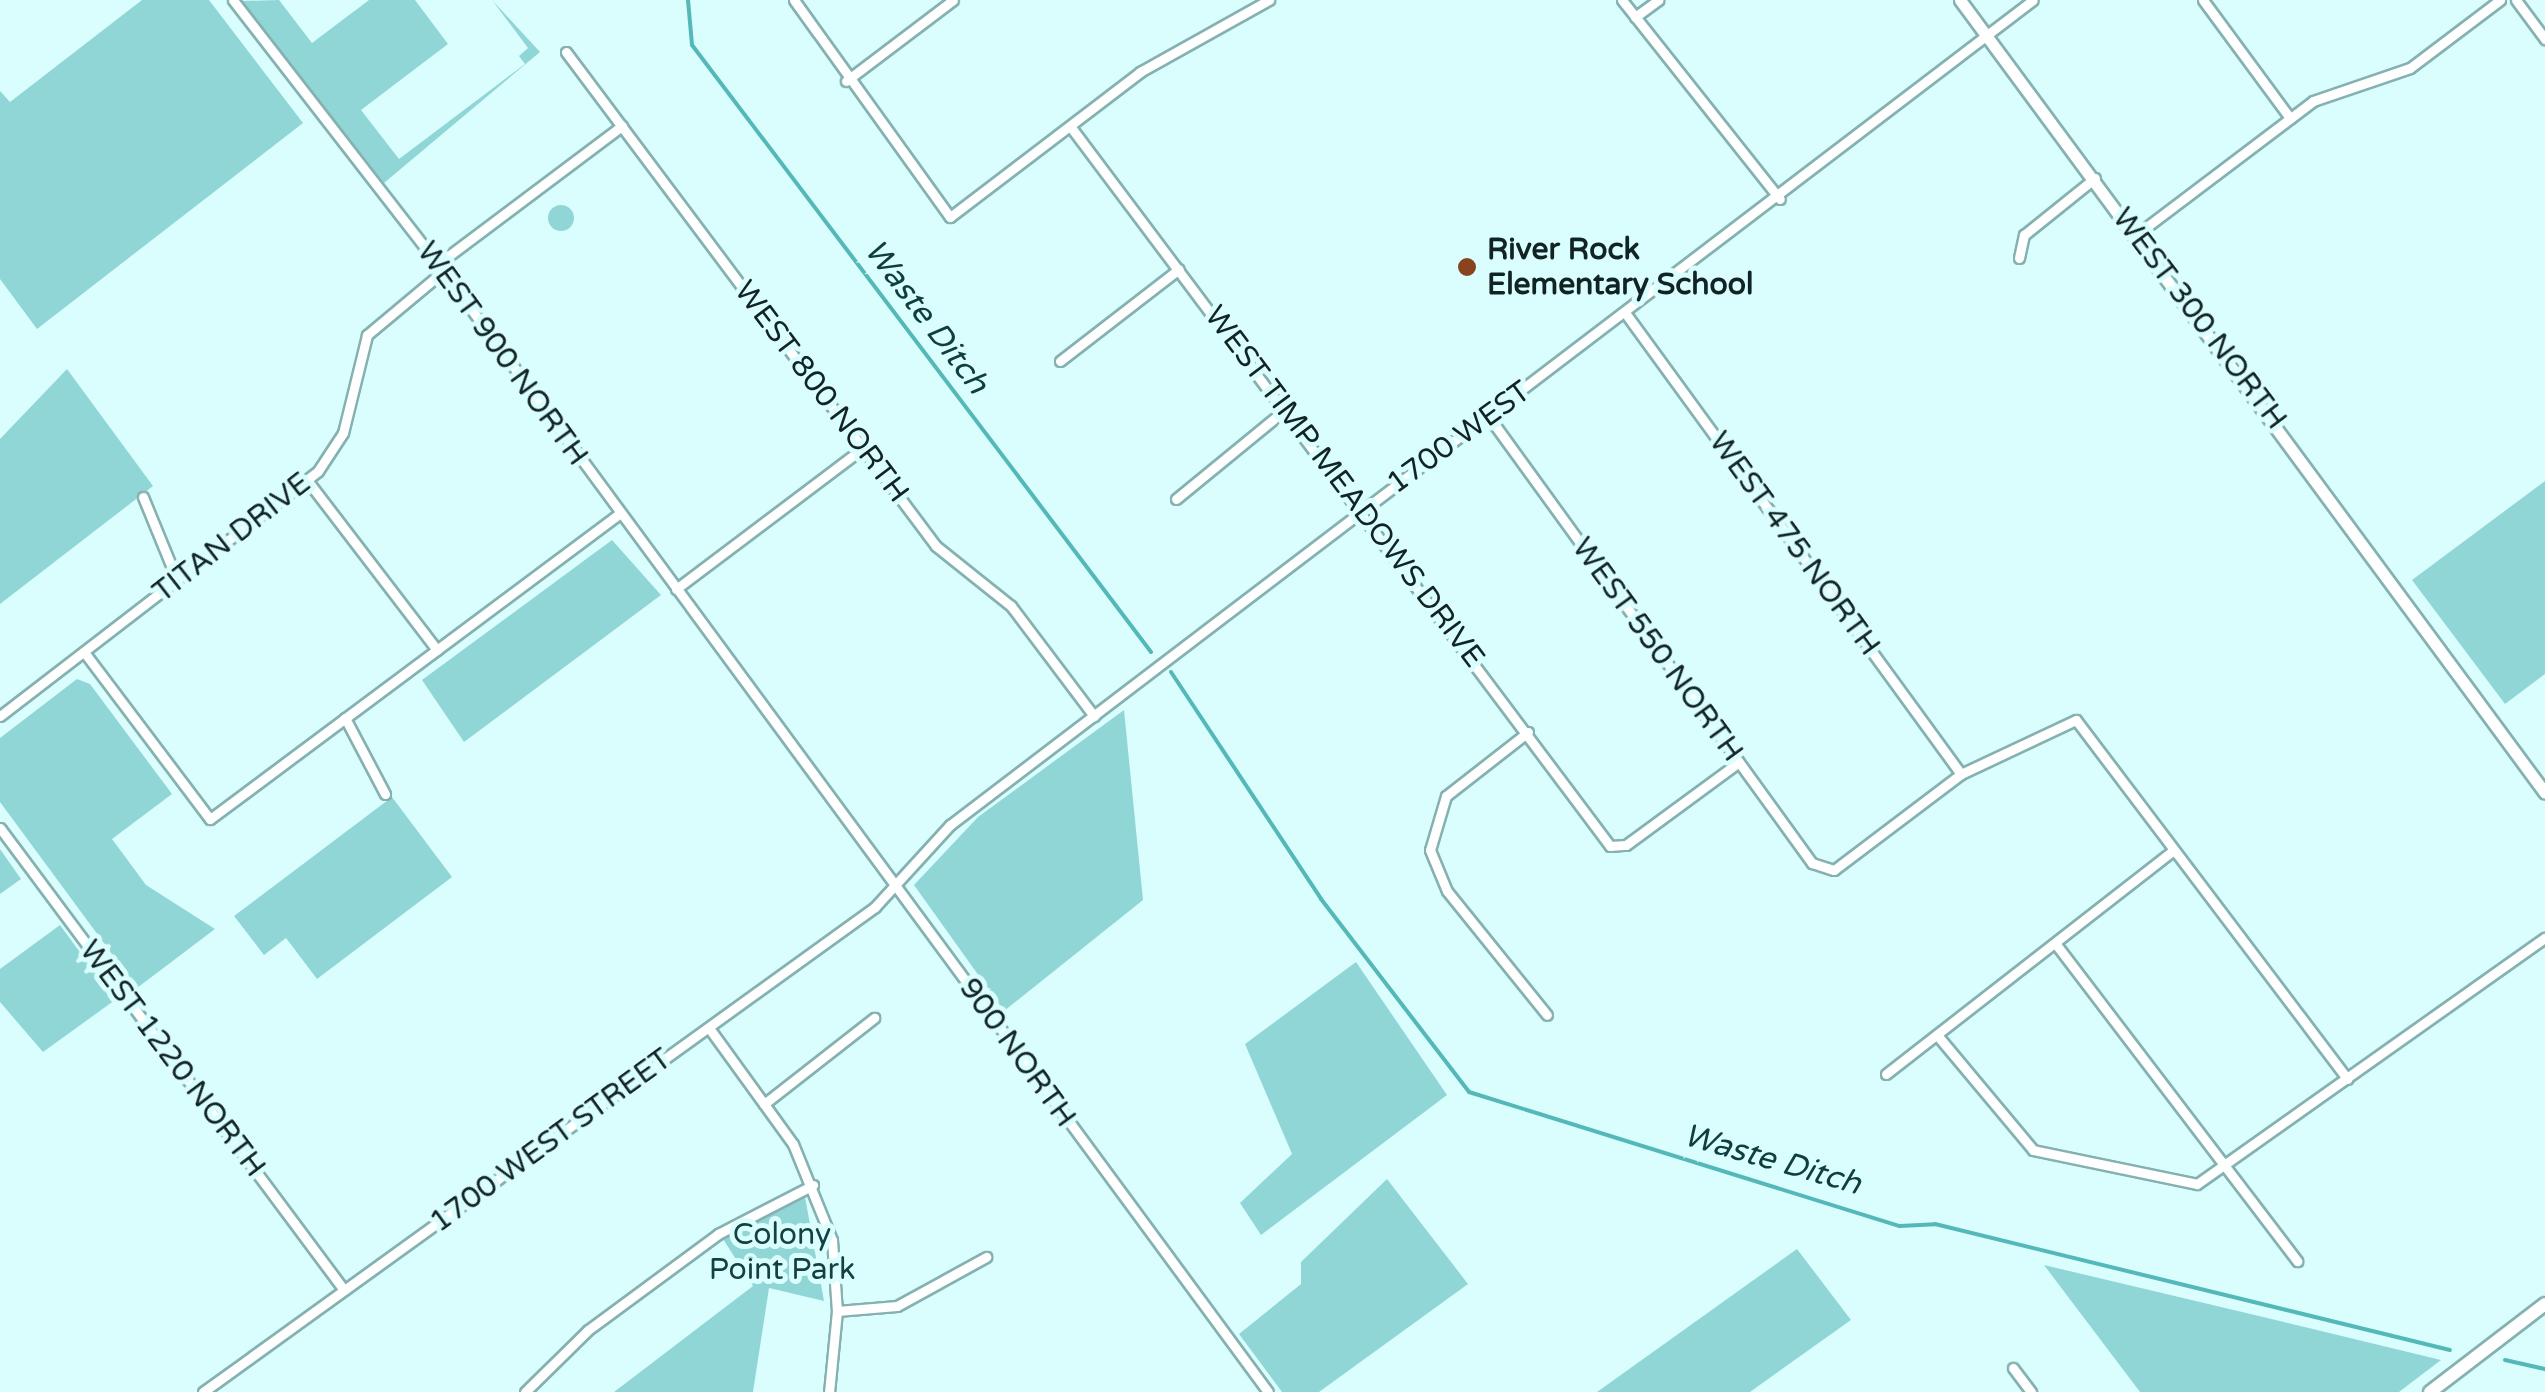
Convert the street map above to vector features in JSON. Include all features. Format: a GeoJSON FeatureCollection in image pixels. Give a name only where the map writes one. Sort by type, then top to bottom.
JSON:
{"type":"FeatureCollection","features":[{"type":"Feature","properties":{"kind":"main road"},"geometry":{"type":"LineString","coordinates":[[2430,1392],[2545,1304]]}},
{"type":"Feature","properties":{"kind":"street","name":"WEST 900 NORTH"},"geometry":{"type":"LineString","coordinates":[[232,0],[439,269],[767,712]]}},
{"type":"Feature","properties":{"kind":"street"},"geometry":{"type":"LineString","coordinates":[[794,0],[846,82],[950,217],[1140,72],[1269,0]]}},
{"type":"Feature","properties":{"kind":"street"},"geometry":{"type":"LineString","coordinates":[[846,82],[953,0]]}},
{"type":"Feature","properties":{"kind":"street"},"geometry":{"type":"LineString","coordinates":[[1622,0],[1780,198]]}},
{"type":"Feature","properties":{"kind":"street"},"geometry":{"type":"LineString","coordinates":[[1635,17],[1658,0]]}},
{"type":"Feature","properties":{"kind":"street","name":"WEST 300 NORTH"},"geometry":{"type":"LineString","coordinates":[[1960,0],[2438,639],[2545,793]]}},
{"type":"Feature","properties":{"kind":"street","name":"1700 WEST"},"geometry":{"type":"LineString","coordinates":[[896,886],[950,825],[1362,509],[1780,198],[2033,0]]}},
{"type":"Feature","properties":{"kind":"street"},"geometry":{"type":"LineString","coordinates":[[2203,0],[2290,118]]}},
{"type":"Feature","properties":{"kind":"street"},"geometry":{"type":"LineString","coordinates":[[2136,235],[2313,101],[2410,68],[2500,0]]}},
{"type":"Feature","properties":{"kind":"street"},"geometry":{"type":"LineString","coordinates":[[2516,0],[2545,39]]}},
{"type":"Feature","properties":{"kind":"street","name":"WEST 800 NORTH"},"geometry":{"type":"LineString","coordinates":[[566,52],[936,546],[1010,606],[1094,716]]}},
{"type":"Feature","properties":{"kind":"street","name":"TITAN DRIVE"},"geometry":{"type":"LineString","coordinates":[[0,716],[307,480],[344,433],[367,335],[439,269],[622,126]]}},
{"type":"Feature","properties":{"kind":"street","name":"WEST TIMP MEADOWS DRIVE"},"geometry":{"type":"LineString","coordinates":[[1070,126],[1616,850],[1739,762]]}},
{"type":"Feature","properties":{"kind":"street"},"geometry":{"type":"LineString","coordinates":[[2018,258],[2024,235],[2095,178]]}},
{"type":"Feature","properties":{"kind":"street"},"geometry":{"type":"LineString","coordinates":[[1060,361],[1180,269]]}},
{"type":"Feature","properties":{"kind":"street","name":"WEST 475 NORTH"},"geometry":{"type":"LineString","coordinates":[[1626,314],[1960,774]]}},
{"type":"Feature","properties":{"kind":"street"},"geometry":{"type":"LineString","coordinates":[[1176,499],[1286,409]]}},
{"type":"Feature","properties":{"kind":"street","name":"WEST 550 NORTH"},"geometry":{"type":"LineString","coordinates":[[1488,417],[1812,862],[1834,870],[1960,774]]}},
{"type":"Feature","properties":{"kind":"street"},"geometry":{"type":"LineString","coordinates":[[676,589],[864,448]]}},
{"type":"Feature","properties":{"kind":"street"},"geometry":{"type":"LineString","coordinates":[[307,480],[438,650]]}},
{"type":"Feature","properties":{"kind":"street"},"geometry":{"type":"LineString","coordinates":[[143,496],[177,580]]}},
{"type":"Feature","properties":{"kind":"street"},"geometry":{"type":"LineString","coordinates":[[84,652],[210,819],[618,514]]}},
{"type":"Feature","properties":{"kind":"street","name":"900 NORTH"},"geometry":{"type":"LineString","coordinates":[[767,712],[1268,1392]]}},
{"type":"Feature","properties":{"kind":"street"},"geometry":{"type":"LineString","coordinates":[[346,718],[385,794]]}},
{"type":"Feature","properties":{"kind":"street"},"geometry":{"type":"LineString","coordinates":[[1960,774],[2076,720],[2348,1079]]}},
{"type":"Feature","properties":{"kind":"street"},"geometry":{"type":"LineString","coordinates":[[1528,732],[1454,787],[1430,836],[1438,877],[1547,1015]]}},
{"type":"Feature","properties":{"kind":"street","name":"WEST 1220 NORTH"},"geometry":{"type":"LineString","coordinates":[[0,828],[344,1290]]}},
{"type":"Feature","properties":{"kind":"street"},"geometry":{"type":"LineString","coordinates":[[1886,1074],[2172,851]]}},
{"type":"Feature","properties":{"kind":"street","name":"1700 WEST STREET"},"geometry":{"type":"LineString","coordinates":[[203,1392],[709,1028],[896,886]]}},
{"type":"Feature","properties":{"kind":"street"},"geometry":{"type":"LineString","coordinates":[[1937,1035],[2032,1150],[2197,1184],[2545,938]]}},
{"type":"Feature","properties":{"kind":"street"},"geometry":{"type":"LineString","coordinates":[[2055,943],[2296,1262]]}},
{"type":"Feature","properties":{"kind":"street"},"geometry":{"type":"LineString","coordinates":[[764,1104],[874,1018]]}},
{"type":"Feature","properties":{"kind":"street"},"geometry":{"type":"LineString","coordinates":[[709,1028],[764,1104],[813,1185],[832,1240],[837,1311],[828,1392]]}},
{"type":"Feature","properties":{"kind":"street"},"geometry":{"type":"LineString","coordinates":[[525,1392],[588,1330],[718,1234],[813,1185]]}},
{"type":"Feature","properties":{"kind":"street"},"geometry":{"type":"LineString","coordinates":[[837,1311],[897,1306],[986,1257]]}},
{"type":"Feature","properties":{"kind":"street"},"geometry":{"type":"LineString","coordinates":[[2013,1368],[2031,1392]]}},
{"type":"Feature","properties":{"kind":"green space"},"geometry":{"type":"Polygon","coordinates":[[[142,0],[209,0],[303,123],[37,329],[0,279],[0,91],[10,102],[142,0]]]}},
{"type":"Feature","properties":{"kind":"green space"},"geometry":{"type":"Polygon","coordinates":[[[279,0],[312,43],[369,0],[415,0],[448,44],[361,110],[399,159],[525,64],[519,56],[528,48],[492,0],[540,52],[384,183],[241,1],[279,0]]]}},
{"type":"Feature","properties":{"kind":"green space"},"geometry":{"type":"Polygon","coordinates":[[[561,205],[570,209],[574,218],[570,227],[561,231],[552,227],[548,218],[552,209],[561,205]]]}},
{"type":"Feature","properties":{"kind":"green space"},"geometry":{"type":"Polygon","coordinates":[[[67,369],[153,486],[0,604],[0,439],[67,369]]]}},
{"type":"Feature","properties":{"kind":"green space"},"geometry":{"type":"Polygon","coordinates":[[[2545,481],[2545,674],[2505,704],[2412,580],[2545,481]]]}},
{"type":"Feature","properties":{"kind":"green space"},"geometry":{"type":"Polygon","coordinates":[[[612,540],[661,595],[464,742],[422,680],[612,540]]]}},
{"type":"Feature","properties":{"kind":"green space"},"geometry":{"type":"Polygon","coordinates":[[[77,679],[90,684],[172,794],[112,839],[146,885],[215,929],[137,988],[0,802],[0,738],[77,679]]]}},
{"type":"Feature","properties":{"kind":"green space"},"geometry":{"type":"Polygon","coordinates":[[[1124,710],[1143,900],[1004,1011],[914,885],[978,817],[1124,710]]]}},
{"type":"Feature","properties":{"kind":"green space"},"geometry":{"type":"Polygon","coordinates":[[[392,797],[452,877],[317,979],[286,938],[264,955],[234,916],[392,797]]]}},
{"type":"Feature","properties":{"kind":"green space"},"geometry":{"type":"Polygon","coordinates":[[[0,849],[21,879],[0,894],[0,849]]]}},
{"type":"Feature","properties":{"kind":"green space"},"geometry":{"type":"Polygon","coordinates":[[[60,925],[115,1000],[43,1052],[0,1002],[0,969],[60,925]]]}},
{"type":"Feature","properties":{"kind":"green space"},"geometry":{"type":"Polygon","coordinates":[[[1356,962],[1447,1095],[1261,1235],[1240,1203],[1292,1154],[1245,1044],[1356,962]]]}},
{"type":"Feature","properties":{"kind":"green space"},"geometry":{"type":"Polygon","coordinates":[[[1387,1179],[1468,1284],[1319,1392],[1282,1392],[1239,1334],[1301,1284],[1301,1262],[1387,1179]]]}},
{"type":"Feature","properties":{"kind":"green space","name":"Colony Point Park"},"geometry":{"type":"Polygon","coordinates":[[[805,1197],[824,1301],[769,1288],[753,1392],[614,1392],[753,1286],[723,1239],[805,1197]]]}},
{"type":"Feature","properties":{"kind":"green space"},"geometry":{"type":"Polygon","coordinates":[[[1797,1249],[1851,1320],[1750,1392],[1597,1392],[1797,1249]]]}},
{"type":"Feature","properties":{"kind":"green space"},"geometry":{"type":"Polygon","coordinates":[[[2044,1265],[2441,1360],[2399,1392],[2140,1392],[2044,1265]]]}},
{"type":"Feature","properties":{"kind":"waterway","name":"Waste Ditch"},"geometry":{"type":"LineString","coordinates":[[688,0],[692,45],[1151,652]]}},
{"type":"Feature","properties":{"kind":"waterway","name":"Waste Ditch"},"geometry":{"type":"LineString","coordinates":[[1171,672],[1321,899],[1469,1092],[1900,1226],[1935,1224],[2450,1350]]}},
{"type":"Feature","properties":{"kind":"waterway","name":"Waste Ditch"},"geometry":{"type":"LineString","coordinates":[[2505,1360],[2545,1369]]}},
{"type":"Feature","properties":{"kind":"place","name":"River Rock Elementary School"},"geometry":{"type":"Point","coordinates":[1467,267]}}]}
